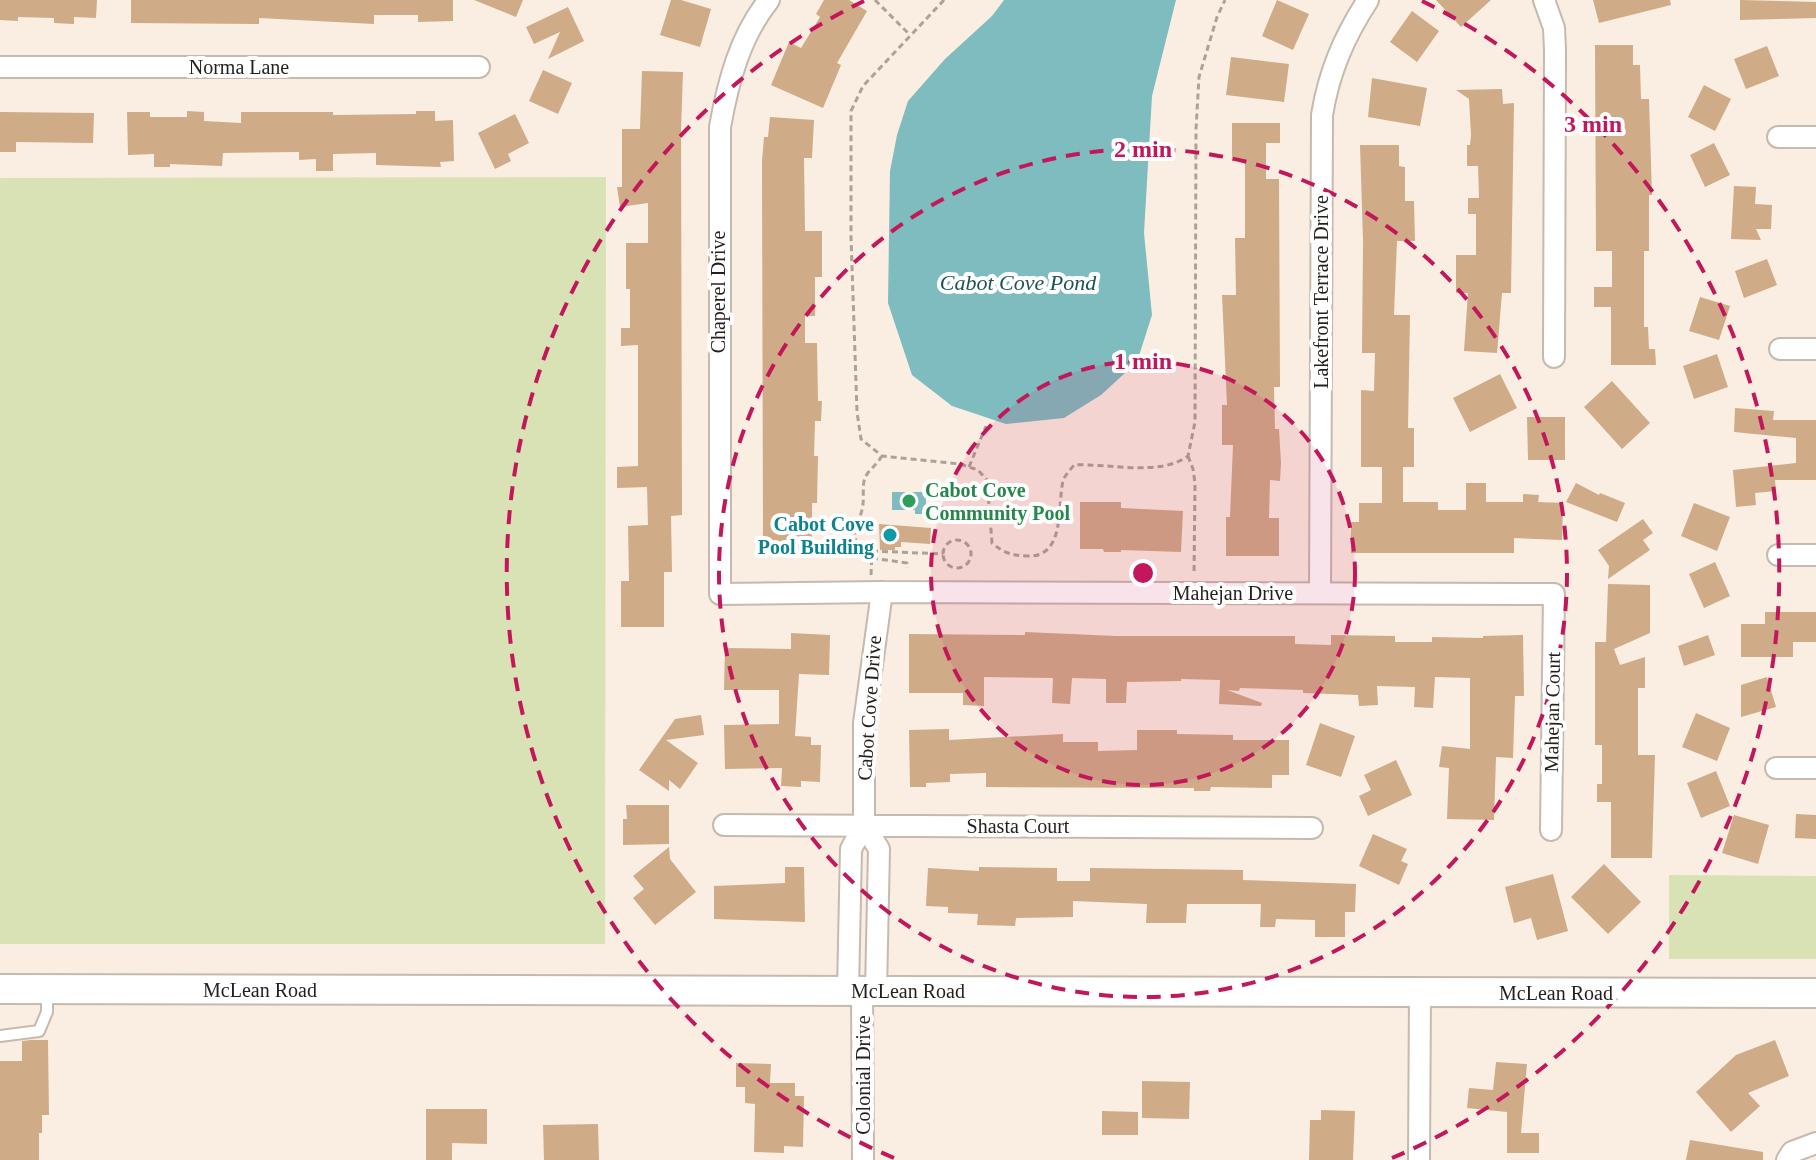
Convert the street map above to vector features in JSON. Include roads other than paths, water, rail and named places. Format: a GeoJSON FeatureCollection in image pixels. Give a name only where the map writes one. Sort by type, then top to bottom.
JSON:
{"type":"FeatureCollection","features":[{"type":"Feature","properties":{"kind":"street","name":"Chaperel Drive"},"geometry":{"type":"LineString","coordinates":[[720,594],[720,127],[733,69],[745,40],[769,0]]}},
{"type":"Feature","properties":{"kind":"street","name":"Lakefront Terrace Drive"},"geometry":{"type":"LineString","coordinates":[[1320,593],[1322,115],[1337,56],[1368,0]]}},
{"type":"Feature","properties":{"kind":"street"},"geometry":{"type":"LineString","coordinates":[[1544,0],[1554,28],[1555,50],[1554,357]]}},
{"type":"Feature","properties":{"kind":"street","name":"Norma Lane"},"geometry":{"type":"LineString","coordinates":[[0,67],[479,67]]}},
{"type":"Feature","properties":{"kind":"street"},"geometry":{"type":"LineString","coordinates":[[1778,137],[1816,137]]}},
{"type":"Feature","properties":{"kind":"street"},"geometry":{"type":"LineString","coordinates":[[1780,349],[1816,349]]}},
{"type":"Feature","properties":{"kind":"street"},"geometry":{"type":"LineString","coordinates":[[1778,555],[1816,555]]}},
{"type":"Feature","properties":{"kind":"street","name":"Mahejan Drive"},"geometry":{"type":"LineString","coordinates":[[720,594],[876,583],[1320,593],[1554,594]]}},
{"type":"Feature","properties":{"kind":"street","name":"Cabot Cove Drive"},"geometry":{"type":"LineString","coordinates":[[862,990],[851,849],[864,825],[864,723],[876,583]]}},
{"type":"Feature","properties":{"kind":"street","name":"Mahejan Court"},"geometry":{"type":"LineString","coordinates":[[1551,830],[1554,594]]}},
{"type":"Feature","properties":{"kind":"street"},"geometry":{"type":"LineString","coordinates":[[1776,768],[1816,768]]}},
{"type":"Feature","properties":{"kind":"street","name":"Shasta Court"},"geometry":{"type":"LineString","coordinates":[[724,825],[1312,828]]}},
{"type":"Feature","properties":{"kind":"street","name":"Cabot Cove Drive"},"geometry":{"type":"LineString","coordinates":[[862,990],[879,849],[864,825]]}},
{"type":"Feature","properties":{"kind":"street","name":"McLean Road"},"geometry":{"type":"LineString","coordinates":[[0,989],[1816,993]]}},
{"type":"Feature","properties":{"kind":"street","name":"Colonial Drive"},"geometry":{"type":"LineString","coordinates":[[862,990],[863,1160]]}},
{"type":"Feature","properties":{"kind":"street"},"geometry":{"type":"LineString","coordinates":[[1419,1160],[1420,993]]}},
{"type":"Feature","properties":{"kind":"street"},"geometry":{"type":"LineString","coordinates":[[1789,1156],[1816,1143]]}},
{"type":"Feature","properties":{"kind":"lane"},"geometry":{"type":"LineString","coordinates":[[4,1036],[39,1031],[47,1012],[47,990]]}},
{"type":"Feature","properties":{"kind":"water","name":"Cabot Cove Pond"},"geometry":{"type":"Polygon","coordinates":[[[1004,0],[1176,0],[1152,96],[1144,233],[1152,315],[1137,362],[1101,395],[1064,418],[1006,424],[952,406],[912,375],[888,303],[890,171],[908,101],[1004,0]]]}},
{"type":"Feature","properties":{"kind":"water","name":"Cabot Cove Community Pool"},"geometry":{"type":"Polygon","coordinates":[[[892,492],[926,492],[926,514],[915,514],[915,510],[892,510],[892,492]]]}},
{"type":"Feature","properties":{"kind":"place","name":"Cabot Cove Community Pool"},"geometry":{"type":"Point","coordinates":[909,501]}},
{"type":"Feature","properties":{"kind":"place","name":"Cabot Cove Pool Building"},"geometry":{"type":"Point","coordinates":[890,535]}}]}
